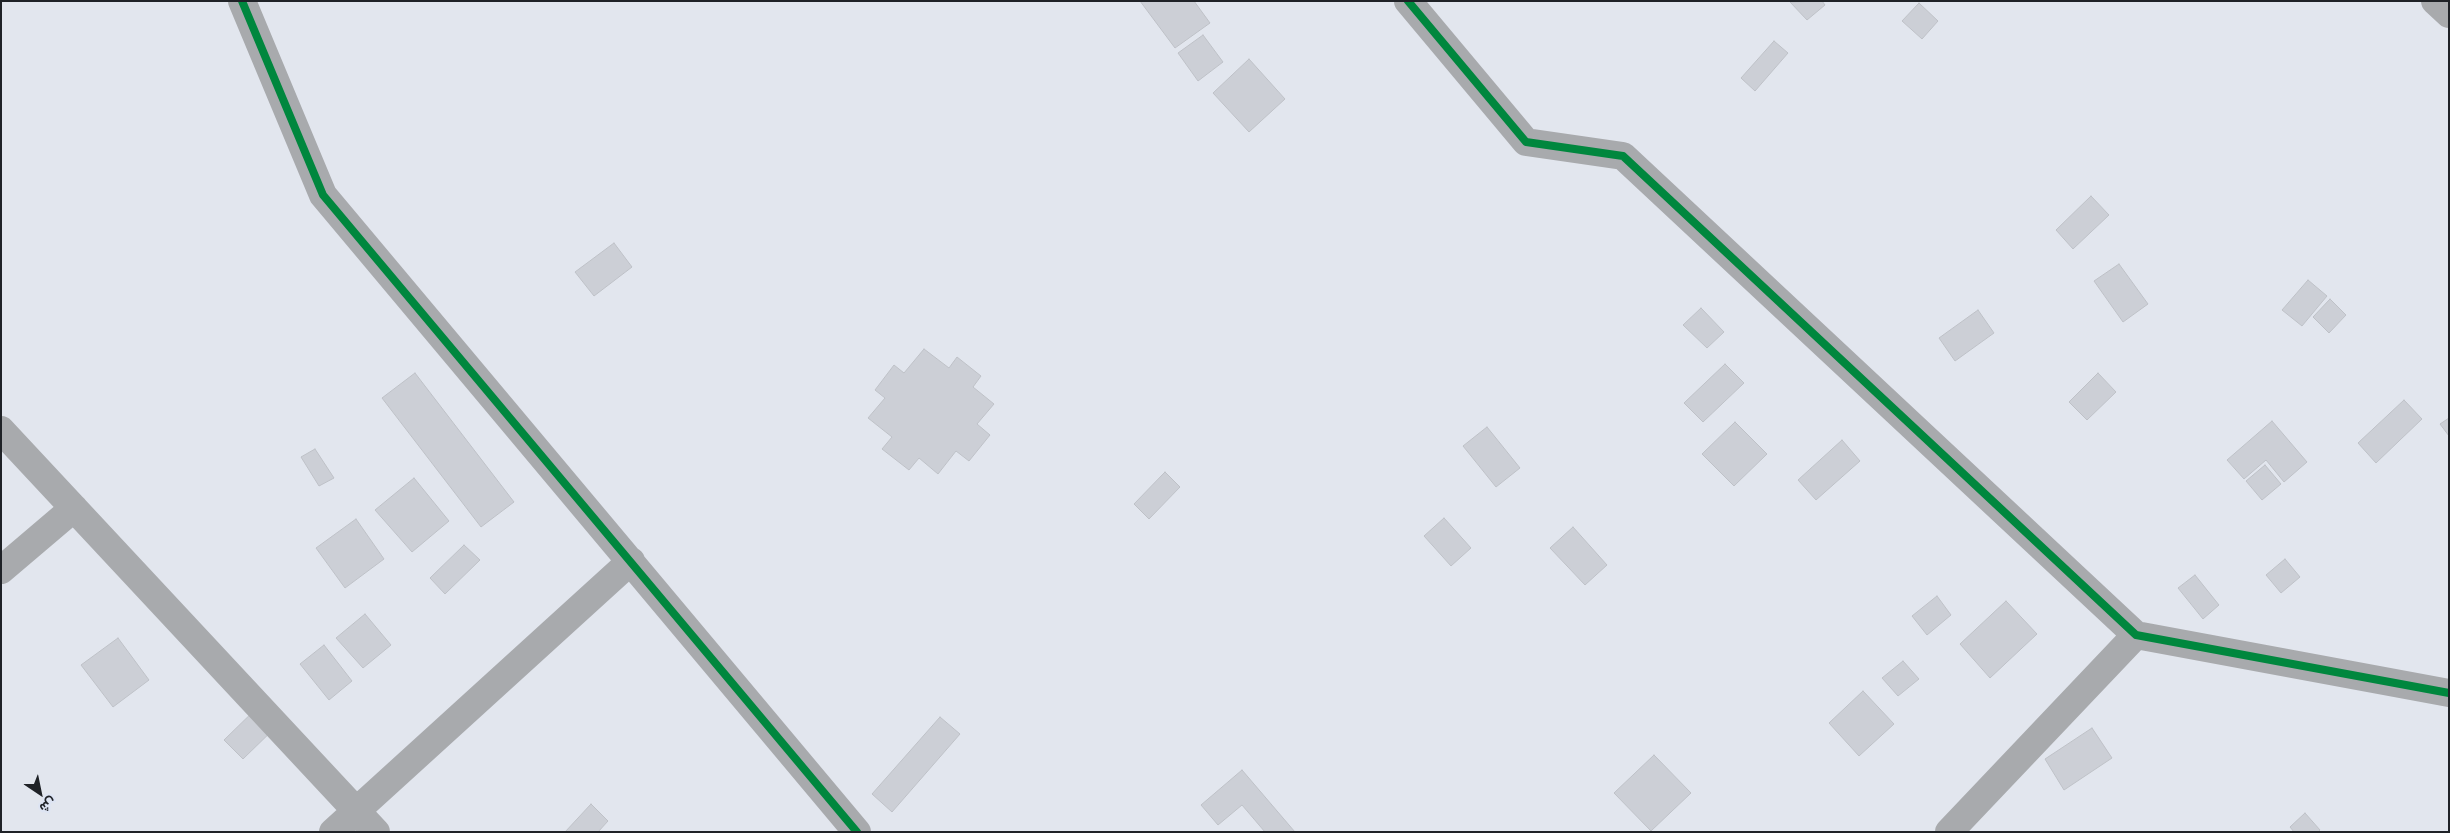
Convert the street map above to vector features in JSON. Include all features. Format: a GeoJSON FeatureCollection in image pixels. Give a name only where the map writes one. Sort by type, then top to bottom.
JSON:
{"type":"FeatureCollection","features":[{"type":"Feature","properties":{"kind":"street"},"geometry":{"type":"LineString","coordinates":[[242,1],[323,195],[857,832]]}},
{"type":"Feature","properties":{"kind":"street"},"geometry":{"type":"LineString","coordinates":[[1408,1],[1526,142],[1623,156],[2136,635],[2449,693]]}},
{"type":"Feature","properties":{"kind":"street"},"geometry":{"type":"LineString","coordinates":[[2435,1],[2449,14]]}},
{"type":"Feature","properties":{"kind":"street"},"geometry":{"type":"LineString","coordinates":[[1,430],[376,832]]}},
{"type":"Feature","properties":{"kind":"street"},"geometry":{"type":"LineString","coordinates":[[1,570],[74,508]]}},
{"type":"Feature","properties":{"kind":"street"},"geometry":{"type":"LineString","coordinates":[[332,832],[631,561]]}},
{"type":"Feature","properties":{"kind":"street"},"geometry":{"type":"LineString","coordinates":[[1949,832],[2136,635]]}},
{"type":"Feature","properties":{"kind":"building"},"geometry":{"type":"Polygon","coordinates":[[[1140,1],[1194,1],[1210,23],[1175,48],[1140,1]]]}},
{"type":"Feature","properties":{"kind":"building"},"geometry":{"type":"Polygon","coordinates":[[[1822,1],[1825,5],[1807,20],[1790,2],[1822,1]]]}},
{"type":"Feature","properties":{"kind":"building"},"geometry":{"type":"Polygon","coordinates":[[[1919,3],[1938,21],[1922,39],[1902,21],[1919,3]]]}},
{"type":"Feature","properties":{"kind":"building"},"geometry":{"type":"Polygon","coordinates":[[[1203,35],[1223,62],[1198,81],[1178,53],[1203,35]]]}},
{"type":"Feature","properties":{"kind":"building"},"geometry":{"type":"Polygon","coordinates":[[[1774,41],[1788,53],[1755,91],[1741,78],[1774,41]]]}},
{"type":"Feature","properties":{"kind":"building"},"geometry":{"type":"Polygon","coordinates":[[[1249,59],[1285,99],[1249,132],[1213,93],[1249,59]]]}},
{"type":"Feature","properties":{"kind":"building"},"geometry":{"type":"Polygon","coordinates":[[[2091,196],[2109,215],[2073,249],[2056,230],[2091,196]]]}},
{"type":"Feature","properties":{"kind":"building"},"geometry":{"type":"Polygon","coordinates":[[[614,243],[632,267],[594,296],[575,272],[614,243]]]}},
{"type":"Feature","properties":{"kind":"building"},"geometry":{"type":"Polygon","coordinates":[[[2119,264],[2148,304],[2123,322],[2094,281],[2119,264]]]}},
{"type":"Feature","properties":{"kind":"building"},"geometry":{"type":"Polygon","coordinates":[[[2308,280],[2327,296],[2302,326],[2282,310],[2308,280]]]}},
{"type":"Feature","properties":{"kind":"building"},"geometry":{"type":"Polygon","coordinates":[[[2330,299],[2346,315],[2329,333],[2313,317],[2330,299]]]}},
{"type":"Feature","properties":{"kind":"building"},"geometry":{"type":"Polygon","coordinates":[[[1701,308],[1724,332],[1707,348],[1683,325],[1701,308]]]}},
{"type":"Feature","properties":{"kind":"building"},"geometry":{"type":"Polygon","coordinates":[[[1978,310],[1994,333],[1955,361],[1939,338],[1978,310]]]}},
{"type":"Feature","properties":{"kind":"building"},"geometry":{"type":"Polygon","coordinates":[[[924,349],[949,368],[957,357],[981,376],[973,387],[994,404],[977,424],[990,435],[969,461],[956,451],[938,474],[919,458],[909,470],[882,449],[892,437],[868,418],[885,398],[875,390],[894,365],[904,373],[924,349]]]}},
{"type":"Feature","properties":{"kind":"building"},"geometry":{"type":"Polygon","coordinates":[[[1725,364],[1744,383],[1703,422],[1684,403],[1725,364]]]}},
{"type":"Feature","properties":{"kind":"building"},"geometry":{"type":"Polygon","coordinates":[[[415,373],[514,502],[481,527],[382,398],[415,373]]]}},
{"type":"Feature","properties":{"kind":"building"},"geometry":{"type":"Polygon","coordinates":[[[2098,373],[2116,392],[2087,420],[2069,402],[2098,373]]]}},
{"type":"Feature","properties":{"kind":"building"},"geometry":{"type":"Polygon","coordinates":[[[2404,400],[2422,419],[2376,463],[2358,443],[2404,400]]]}},
{"type":"Feature","properties":{"kind":"building"},"geometry":{"type":"Polygon","coordinates":[[[2449,418],[2449,436],[2440,424],[2449,418]]]}},
{"type":"Feature","properties":{"kind":"building"},"geometry":{"type":"Polygon","coordinates":[[[2272,421],[2307,462],[2284,482],[2266,460],[2244,479],[2227,460],[2272,421]]]}},
{"type":"Feature","properties":{"kind":"building"},"geometry":{"type":"Polygon","coordinates":[[[1735,422],[1767,454],[1734,486],[1702,454],[1735,422]]]}},
{"type":"Feature","properties":{"kind":"building"},"geometry":{"type":"Polygon","coordinates":[[[1487,427],[1520,468],[1496,487],[1463,446],[1487,427]]]}},
{"type":"Feature","properties":{"kind":"building"},"geometry":{"type":"Polygon","coordinates":[[[1842,440],[1860,461],[1816,500],[1798,480],[1842,440]]]}},
{"type":"Feature","properties":{"kind":"building"},"geometry":{"type":"Polygon","coordinates":[[[315,449],[334,478],[319,486],[301,457],[315,449]]]}},
{"type":"Feature","properties":{"kind":"building"},"geometry":{"type":"Polygon","coordinates":[[[2265,465],[2281,484],[2262,500],[2246,481],[2265,465]]]}},
{"type":"Feature","properties":{"kind":"building"},"geometry":{"type":"Polygon","coordinates":[[[1165,472],[1180,487],[1149,519],[1134,504],[1165,472]]]}},
{"type":"Feature","properties":{"kind":"building"},"geometry":{"type":"Polygon","coordinates":[[[414,478],[449,521],[412,552],[375,510],[414,478]]]}},
{"type":"Feature","properties":{"kind":"building"},"geometry":{"type":"Polygon","coordinates":[[[1444,518],[1471,548],[1451,566],[1424,536],[1444,518]]]}},
{"type":"Feature","properties":{"kind":"building"},"geometry":{"type":"Polygon","coordinates":[[[356,519],[384,559],[345,588],[316,548],[356,519]]]}},
{"type":"Feature","properties":{"kind":"building"},"geometry":{"type":"Polygon","coordinates":[[[1573,527],[1607,565],[1585,585],[1550,548],[1573,527]]]}},
{"type":"Feature","properties":{"kind":"building"},"geometry":{"type":"Polygon","coordinates":[[[464,545],[480,560],[445,594],[430,578],[464,545]]]}},
{"type":"Feature","properties":{"kind":"building"},"geometry":{"type":"Polygon","coordinates":[[[2285,559],[2300,577],[2281,593],[2266,575],[2285,559]]]}},
{"type":"Feature","properties":{"kind":"building"},"geometry":{"type":"Polygon","coordinates":[[[2195,575],[2219,605],[2203,619],[2178,588],[2195,575]]]}},
{"type":"Feature","properties":{"kind":"building"},"geometry":{"type":"Polygon","coordinates":[[[1937,596],[1951,615],[1927,635],[1912,616],[1937,596]]]}},
{"type":"Feature","properties":{"kind":"building"},"geometry":{"type":"Polygon","coordinates":[[[2006,601],[2037,634],[1990,678],[1960,644],[2006,601]]]}},
{"type":"Feature","properties":{"kind":"building"},"geometry":{"type":"Polygon","coordinates":[[[365,614],[391,645],[363,668],[336,638],[365,614]]]}},
{"type":"Feature","properties":{"kind":"building"},"geometry":{"type":"Polygon","coordinates":[[[118,638],[149,680],[113,707],[81,665],[118,638]]]}},
{"type":"Feature","properties":{"kind":"building"},"geometry":{"type":"Polygon","coordinates":[[[324,645],[352,681],[329,700],[300,664],[324,645]]]}},
{"type":"Feature","properties":{"kind":"building"},"geometry":{"type":"Polygon","coordinates":[[[1903,661],[1919,679],[1898,696],[1882,678],[1903,661]]]}},
{"type":"Feature","properties":{"kind":"building"},"geometry":{"type":"Polygon","coordinates":[[[1863,691],[1894,724],[1859,756],[1829,723],[1863,691]]]}},
{"type":"Feature","properties":{"kind":"building"},"geometry":{"type":"Polygon","coordinates":[[[261,704],[280,723],[243,759],[224,740],[261,704]]]}},
{"type":"Feature","properties":{"kind":"building"},"geometry":{"type":"Polygon","coordinates":[[[940,717],[960,734],[892,812],[872,794],[940,717]]]}},
{"type":"Feature","properties":{"kind":"building"},"geometry":{"type":"Polygon","coordinates":[[[2092,728],[2112,758],[2064,790],[2045,759],[2092,728]]]}},
{"type":"Feature","properties":{"kind":"building"},"geometry":{"type":"Polygon","coordinates":[[[1654,755],[1691,793],[1651,831],[1614,793],[1654,755]]]}},
{"type":"Feature","properties":{"kind":"building"},"geometry":{"type":"Polygon","coordinates":[[[1242,770],[1295,832],[1265,832],[1242,805],[1218,825],[1201,805],[1242,770]]]}},
{"type":"Feature","properties":{"kind":"building"},"geometry":{"type":"Polygon","coordinates":[[[591,804],[608,821],[598,832],[565,832],[591,804]]]}},
{"type":"Feature","properties":{"kind":"building"},"geometry":{"type":"Polygon","coordinates":[[[2305,813],[2320,830],[2318,832],[2294,832],[2290,827],[2305,813]]]}},
{"type":"Feature","properties":{"kind":"cycle path"},"geometry":{"type":"LineString","coordinates":[[242,1],[323,195],[857,832]]}},
{"type":"Feature","properties":{"kind":"cycle path"},"geometry":{"type":"LineString","coordinates":[[1408,1],[1526,142],[1623,156],[2136,635],[2449,693]]}}]}
